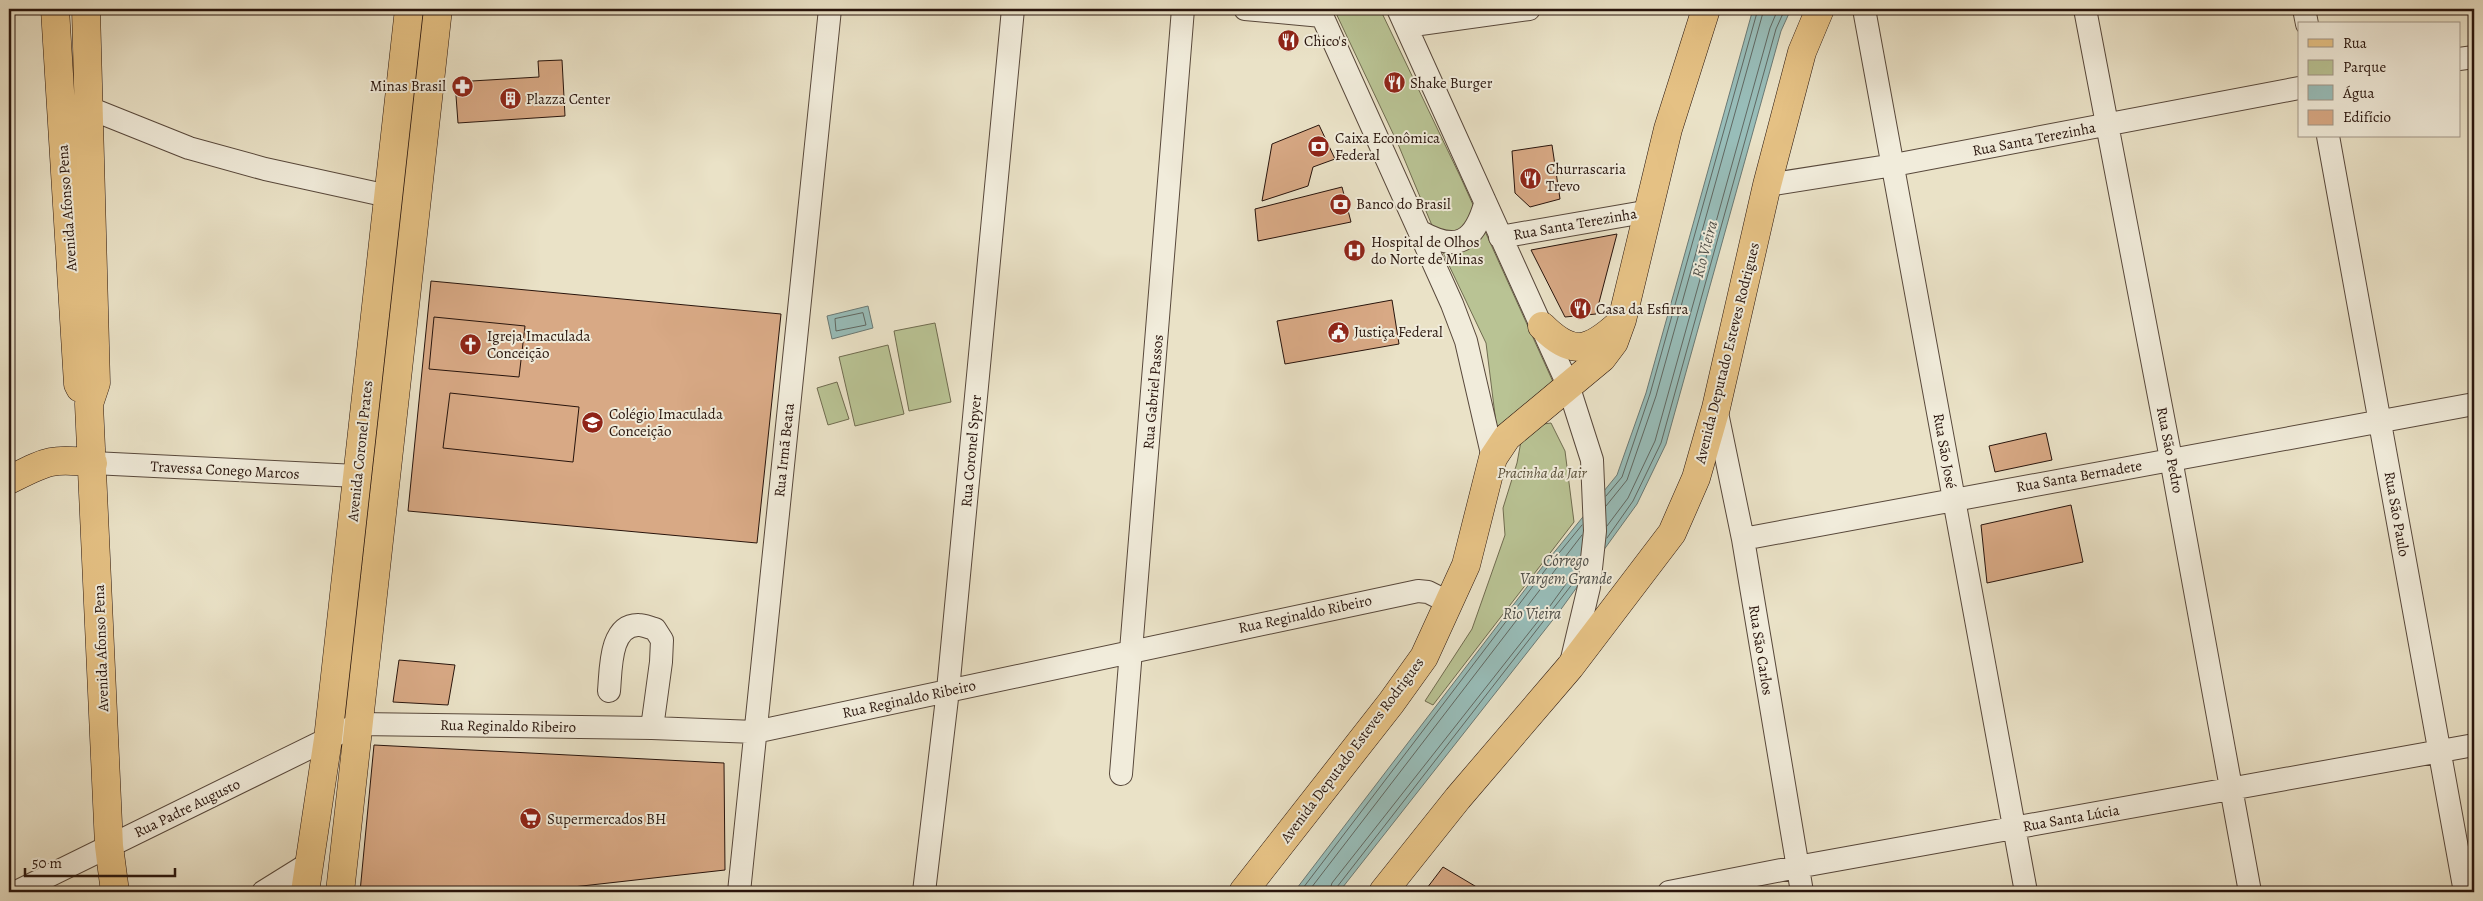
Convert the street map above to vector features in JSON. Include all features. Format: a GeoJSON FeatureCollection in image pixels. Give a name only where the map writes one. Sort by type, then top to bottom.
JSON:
{"type":"FeatureCollection","features":[{"type":"Feature","properties":{"kind":"main road","name":"Avenida Afonso Pena"},"geometry":{"type":"LineString","coordinates":[[55,9],[78,384],[89,404]]}},
{"type":"Feature","properties":{"kind":"main road","name":"Avenida Afonso Pena"},"geometry":{"type":"LineString","coordinates":[[86,9],[96,383],[89,404],[109,846],[115,892]]}},
{"type":"Feature","properties":{"kind":"main road","name":"Avenida Coronel Prates"},"geometry":{"type":"LineString","coordinates":[[306,892],[308,864],[328,739],[410,9]]}},
{"type":"Feature","properties":{"kind":"main road","name":"Avenida Coronel Prates"},"geometry":{"type":"LineString","coordinates":[[340,892],[438,9]]}},
{"type":"Feature","properties":{"kind":"main road","name":"Avenida Deputado Esteves Rodrigues"},"geometry":{"type":"LineString","coordinates":[[1243,892],[1419,665],[1450,603],[1466,565],[1494,458],[1507,437],[1608,351],[1622,320],[1650,211],[1668,129],[1706,9]]}},
{"type":"Feature","properties":{"kind":"main road","name":"Avenida Deputado Esteves Rodrigues"},"geometry":{"type":"LineString","coordinates":[[1383,892],[1458,798],[1570,667],[1672,533],[1696,478],[1716,408],[1767,185],[1802,52],[1820,9]]}},
{"type":"Feature","properties":{"kind":"main road"},"geometry":{"type":"LineString","coordinates":[[1542,326],[1557,341],[1573,348],[1589,345],[1602,338],[1622,320]]}},
{"type":"Feature","properties":{"kind":"main road"},"geometry":{"type":"LineString","coordinates":[[9,480],[46,462],[64,459],[93,463]]}},
{"type":"Feature","properties":{"kind":"street","name":"Rua Irmã Beata"},"geometry":{"type":"LineString","coordinates":[[740,892],[830,9]]}},
{"type":"Feature","properties":{"kind":"street","name":"Rua Coronel Spyer"},"geometry":{"type":"LineString","coordinates":[[924,892],[948,690],[1013,9]]}},
{"type":"Feature","properties":{"kind":"street","name":"Rua Gabriel Passos"},"geometry":{"type":"LineString","coordinates":[[1121,774],[1183,9]]}},
{"type":"Feature","properties":{"kind":"street"},"geometry":{"type":"LineString","coordinates":[[1245,9],[1320,12]]}},
{"type":"Feature","properties":{"kind":"street"},"geometry":{"type":"LineString","coordinates":[[1402,17],[1529,9]]}},
{"type":"Feature","properties":{"kind":"street","name":"Rua São José"},"geometry":{"type":"LineString","coordinates":[[1864,9],[2026,892]]}},
{"type":"Feature","properties":{"kind":"street","name":"Rua São Pedro"},"geometry":{"type":"LineString","coordinates":[[2085,9],[2172,459],[2250,892]]}},
{"type":"Feature","properties":{"kind":"street"},"geometry":{"type":"LineString","coordinates":[[2304,9],[2307,22]]}},
{"type":"Feature","properties":{"kind":"street","name":"Avenida Deputado Esteves Rodrigues"},"geometry":{"type":"LineString","coordinates":[[1320,12],[1421,232],[1466,341],[1494,458]]}},
{"type":"Feature","properties":{"kind":"street","name":"Avenida Deputado Esteves Rodrigues"},"geometry":{"type":"LineString","coordinates":[[1402,17],[1568,386],[1592,460],[1595,531],[1590,587],[1570,667]]}},
{"type":"Feature","properties":{"kind":"street"},"geometry":{"type":"LineString","coordinates":[[2460,59],[2474,56]]}},
{"type":"Feature","properties":{"kind":"street","name":"Rua Santa Terezinha"},"geometry":{"type":"LineString","coordinates":[[1767,185],[1894,165],[2298,88]]}},
{"type":"Feature","properties":{"kind":"street"},"geometry":{"type":"LineString","coordinates":[[89,108],[189,148],[265,169],[388,196]]}},
{"type":"Feature","properties":{"kind":"street","name":"Rua São Paulo"},"geometry":{"type":"LineString","coordinates":[[2328,138],[2465,892]]}},
{"type":"Feature","properties":{"kind":"street"},"geometry":{"type":"LineString","coordinates":[[1421,232],[1438,242],[1451,243],[1461,241],[1479,224],[1485,204]]}},
{"type":"Feature","properties":{"kind":"street","name":"Rua Santa Terezinha"},"geometry":{"type":"LineString","coordinates":[[1500,237],[1650,211]]}},
{"type":"Feature","properties":{"kind":"street","name":"Rua Santa Bernadete"},"geometry":{"type":"LineString","coordinates":[[1743,539],[2474,404]]}},
{"type":"Feature","properties":{"kind":"street","name":"Rua São Carlos"},"geometry":{"type":"LineString","coordinates":[[1716,408],[1743,539],[1802,892]]}},
{"type":"Feature","properties":{"kind":"street","name":"Travessa Conego Marcos"},"geometry":{"type":"LineString","coordinates":[[93,463],[357,476]]}},
{"type":"Feature","properties":{"kind":"street","name":"Rua Reginaldo Ribeiro"},"geometry":{"type":"LineString","coordinates":[[358,724],[652,728],[755,732],[1132,650],[1418,591],[1428,592],[1450,603]]}},
{"type":"Feature","properties":{"kind":"street"},"geometry":{"type":"LineString","coordinates":[[609,691],[616,640],[624,630],[638,625],[655,629],[662,640],[662,654],[652,728]]}},
{"type":"Feature","properties":{"kind":"street","name":"Rua Padre Augusto"},"geometry":{"type":"LineString","coordinates":[[16,892],[358,724]]}},
{"type":"Feature","properties":{"kind":"street","name":"Rua Santa Lúcia"},"geometry":{"type":"LineString","coordinates":[[1669,892],[1797,866],[2231,790],[2474,745]]}},
{"type":"Feature","properties":{"kind":"street"},"geometry":{"type":"LineString","coordinates":[[262,892],[308,864]]}},
{"type":"Feature","properties":{"kind":"green space"},"geometry":{"type":"Polygon","coordinates":[[[1334,9],[1380,9],[1460,176],[1554,384],[1498,439],[1486,343],[1446,259],[1398,144],[1334,9]]]}},
{"type":"Feature","properties":{"kind":"green space"},"geometry":{"type":"Polygon","coordinates":[[[935,323],[951,402],[909,411],[894,331],[935,323]]]}},
{"type":"Feature","properties":{"kind":"green space"},"geometry":{"type":"Polygon","coordinates":[[[888,345],[904,414],[855,426],[839,357],[888,345]]]}},
{"type":"Feature","properties":{"kind":"green space"},"geometry":{"type":"Polygon","coordinates":[[[837,382],[849,419],[828,425],[817,388],[837,382]]]}},
{"type":"Feature","properties":{"kind":"green space","name":"Pracinha da Jair"},"geometry":{"type":"Polygon","coordinates":[[[1551,423],[1565,451],[1574,522],[1433,705],[1425,701],[1472,629],[1505,535],[1503,508],[1517,463],[1522,436],[1536,425],[1551,423]]]}},
{"type":"Feature","properties":{"kind":"water"},"geometry":{"type":"Polygon","coordinates":[[[1753,9],[1791,9],[1781,31],[1666,444],[1637,504],[1559,612],[1339,892],[1294,892],[1543,566],[1617,475],[1646,393],[1753,9]]]}},
{"type":"Feature","properties":{"kind":"water"},"geometry":{"type":"Polygon","coordinates":[[[868,306],[873,328],[832,339],[827,316],[868,306]]]}},
{"type":"Feature","properties":{"kind":"building","name":"Plazza Center"},"geometry":{"type":"Polygon","coordinates":[[[562,60],[565,116],[458,123],[455,82],[539,77],[538,61],[562,60]]]}},
{"type":"Feature","properties":{"kind":"building"},"geometry":{"type":"Polygon","coordinates":[[[1319,125],[1335,159],[1313,167],[1308,186],[1262,201],[1272,144],[1319,125]]]}},
{"type":"Feature","properties":{"kind":"building"},"geometry":{"type":"Polygon","coordinates":[[[1552,145],[1560,199],[1530,207],[1515,193],[1512,151],[1552,145]]]}},
{"type":"Feature","properties":{"kind":"building"},"geometry":{"type":"Polygon","coordinates":[[[1342,187],[1351,222],[1258,241],[1255,209],[1342,187]]]}},
{"type":"Feature","properties":{"kind":"building"},"geometry":{"type":"Polygon","coordinates":[[[1617,234],[1596,314],[1565,317],[1531,250],[1617,234]]]}},
{"type":"Feature","properties":{"kind":"building","name":"Colégio Imaculada Conceição"},"geometry":{"type":"Polygon","coordinates":[[[431,281],[781,314],[757,543],[408,511],[431,281]]]}},
{"type":"Feature","properties":{"kind":"building","name":"Justiça Federal"},"geometry":{"type":"Polygon","coordinates":[[[1392,300],[1399,344],[1285,364],[1277,321],[1392,300]]]}},
{"type":"Feature","properties":{"kind":"building"},"geometry":{"type":"Polygon","coordinates":[[[434,317],[525,326],[519,377],[429,369],[434,317]]]}},
{"type":"Feature","properties":{"kind":"building"},"geometry":{"type":"Polygon","coordinates":[[[450,393],[579,407],[573,462],[443,448],[450,393]]]}},
{"type":"Feature","properties":{"kind":"building"},"geometry":{"type":"Polygon","coordinates":[[[2046,433],[2052,460],[1995,472],[1989,446],[2046,433]]]}},
{"type":"Feature","properties":{"kind":"building"},"geometry":{"type":"Polygon","coordinates":[[[2071,505],[2083,562],[1987,583],[1981,525],[2071,505]]]}},
{"type":"Feature","properties":{"kind":"building"},"geometry":{"type":"Polygon","coordinates":[[[399,660],[455,665],[448,705],[393,702],[399,660]]]}},
{"type":"Feature","properties":{"kind":"building"},"geometry":{"type":"Polygon","coordinates":[[[374,745],[724,763],[725,870],[528,892],[360,892],[374,745]]]}},
{"type":"Feature","properties":{"kind":"building"},"geometry":{"type":"Polygon","coordinates":[[[1443,867],[1485,892],[1424,892],[1443,867]]]}},
{"type":"Feature","properties":{"kind":"place","name":"Chico's"},"geometry":{"type":"Point","coordinates":[1288,41]}},
{"type":"Feature","properties":{"kind":"place","name":"Shake Burger"},"geometry":{"type":"Point","coordinates":[1394,83]}},
{"type":"Feature","properties":{"kind":"place","name":"Minas Brasil"},"geometry":{"type":"Point","coordinates":[462,86]}},
{"type":"Feature","properties":{"kind":"place","name":"Plazza Center"},"geometry":{"type":"Point","coordinates":[510,99]}},
{"type":"Feature","properties":{"kind":"place","name":"Caixa Econômica Federal"},"geometry":{"type":"Point","coordinates":[1319,147]}},
{"type":"Feature","properties":{"kind":"place","name":"Churrascaria Trevo"},"geometry":{"type":"Point","coordinates":[1530,178]}},
{"type":"Feature","properties":{"kind":"place","name":"Banco do Brasil"},"geometry":{"type":"Point","coordinates":[1340,204]}},
{"type":"Feature","properties":{"kind":"place","name":"Hospital de Olhos do Norte de Minas"},"geometry":{"type":"Point","coordinates":[1355,251]}},
{"type":"Feature","properties":{"kind":"place","name":"Casa da Esfirra"},"geometry":{"type":"Point","coordinates":[1580,309]}},
{"type":"Feature","properties":{"kind":"place","name":"Justiça Federal"},"geometry":{"type":"Point","coordinates":[1338,332]}},
{"type":"Feature","properties":{"kind":"place","name":"Igreja Imaculada Conceição"},"geometry":{"type":"Point","coordinates":[471,345]}},
{"type":"Feature","properties":{"kind":"place","name":"Colégio Imaculada Conceição"},"geometry":{"type":"Point","coordinates":[593,423]}},
{"type":"Feature","properties":{"kind":"place","name":"Supermercados BH"},"geometry":{"type":"Point","coordinates":[531,819]}},
{"type":"Feature","properties":{"kind":"water label","name":"Rio Vieira"},"geometry":{"type":"Point","coordinates":[1704,249]}},
{"type":"Feature","properties":{"kind":"water label","name":"Córrego Vargem Grande"},"geometry":{"type":"Point","coordinates":[1566,569]}},
{"type":"Feature","properties":{"kind":"water label","name":"Rio Vieira"},"geometry":{"type":"Point","coordinates":[1532,613]}}]}
